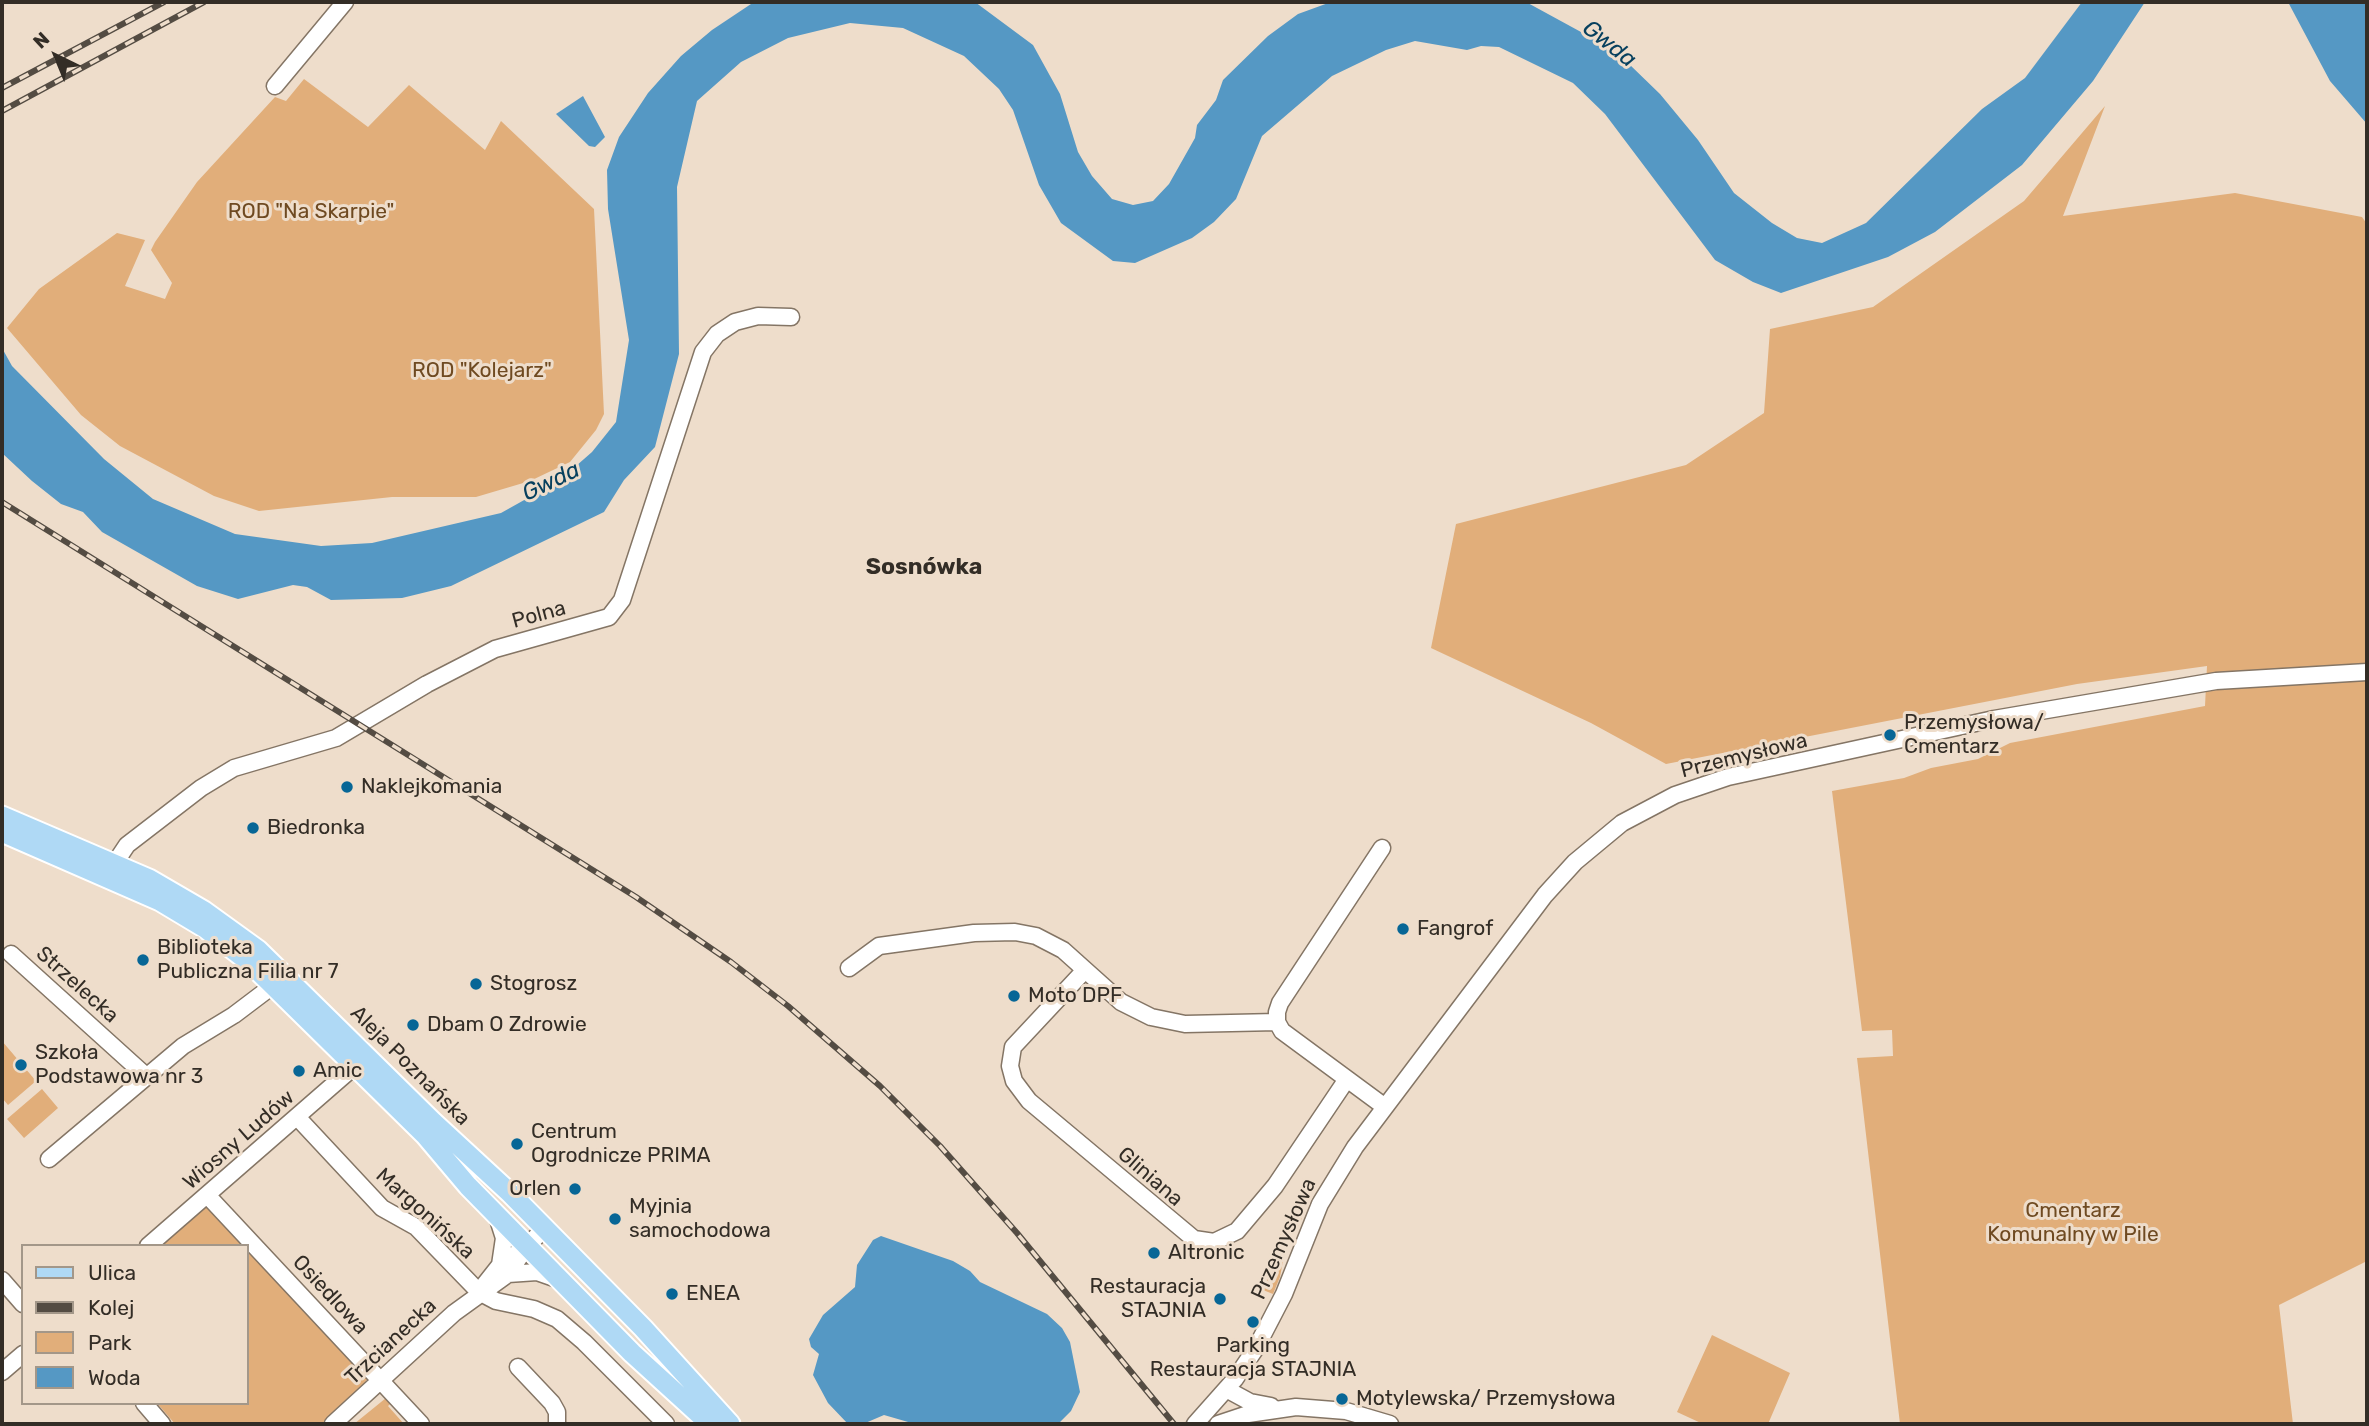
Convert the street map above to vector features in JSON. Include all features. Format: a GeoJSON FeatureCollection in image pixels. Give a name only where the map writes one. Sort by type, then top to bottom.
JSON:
{"type":"FeatureCollection","features":[{"type":"Feature","properties":{"kind":"main road","name":"Aleja Poznańska"},"geometry":{"type":"LineString","coordinates":[[2,816],[117,872],[196,906],[258,950],[545,1228],[632,1317],[730,1424]]}},
{"type":"Feature","properties":{"kind":"main road","name":"Aleja Poznańska"},"geometry":{"type":"LineString","coordinates":[[2,832],[117,872],[205,928],[275,984],[425,1135],[497,1216],[560,1280],[710,1424]]}},
{"type":"Feature","properties":{"kind":"main road"},"geometry":{"type":"LineString","coordinates":[[591,1311],[617,1323],[632,1317]]}},
{"type":"Feature","properties":{"kind":"street"},"geometry":{"type":"LineString","coordinates":[[275,86],[345,2]]}},
{"type":"Feature","properties":{"kind":"street","name":"Polna"},"geometry":{"type":"LineString","coordinates":[[117,872],[142,832],[201,788],[234,768],[336,738],[426,684],[495,649],[609,617],[622,600],[703,352],[713,338],[736,322],[758,316],[791,317]]}},
{"type":"Feature","properties":{"kind":"street","name":"Przemysłowa"},"geometry":{"type":"LineString","coordinates":[[1195,1424],[1223,1393],[1272,1319],[1330,1185],[1385,1107],[1565,872],[1622,823],[1675,795],[1728,777],[2047,709],[2224,680],[2367,672]]}},
{"type":"Feature","properties":{"kind":"street"},"geometry":{"type":"LineString","coordinates":[[1382,848],[1280,1003],[1277,1022],[1282,1031],[1385,1107]]}},
{"type":"Feature","properties":{"kind":"street"},"geometry":{"type":"LineString","coordinates":[[849,968],[859,958],[879,946],[998,931],[1036,936],[1063,950],[1121,1002],[1151,1017],[1185,1024],[1277,1022]]}},
{"type":"Feature","properties":{"kind":"street","name":"Strzelecka"},"geometry":{"type":"LineString","coordinates":[[11,954],[146,1076]]}},
{"type":"Feature","properties":{"kind":"street","name":"Gliniana"},"geometry":{"type":"LineString","coordinates":[[1085,970],[1013,1047],[1010,1066],[1014,1081],[1029,1101],[1194,1239],[1214,1242],[1237,1231],[1275,1186],[1347,1079]]}},
{"type":"Feature","properties":{"kind":"street"},"geometry":{"type":"LineString","coordinates":[[49,1159],[183,1046],[234,1015],[275,984]]}},
{"type":"Feature","properties":{"kind":"street","name":"Wiosny Ludów"},"geometry":{"type":"LineString","coordinates":[[150,1244],[356,1065]]}},
{"type":"Feature","properties":{"kind":"street","name":"Margonińska"},"geometry":{"type":"LineString","coordinates":[[298,1118],[382,1208],[416,1227],[479,1292],[496,1301],[547,1314],[568,1328],[666,1424]]}},
{"type":"Feature","properties":{"kind":"street","name":"Osiedlowa"},"geometry":{"type":"LineString","coordinates":[[206,1195],[421,1424]]}},
{"type":"Feature","properties":{"kind":"street"},"geometry":{"type":"LineString","coordinates":[[497,1216],[503,1238],[504,1269],[537,1272],[560,1280]]}},
{"type":"Feature","properties":{"kind":"street","name":"Trzcianecka"},"geometry":{"type":"LineString","coordinates":[[333,1424],[382,1382],[545,1228]]}},
{"type":"Feature","properties":{"kind":"street"},"geometry":{"type":"LineString","coordinates":[[2,1280],[21,1302]]}},
{"type":"Feature","properties":{"kind":"street"},"geometry":{"type":"LineString","coordinates":[[2,1372],[21,1356]]}},
{"type":"Feature","properties":{"kind":"street"},"geometry":{"type":"LineString","coordinates":[[518,1367],[552,1402],[557,1412],[556,1424]]}},
{"type":"Feature","properties":{"kind":"street"},"geometry":{"type":"LineString","coordinates":[[1237,1417],[1225,1408],[1223,1393],[1280,1408],[1328,1408],[1390,1424]]}},
{"type":"Feature","properties":{"kind":"street"},"geometry":{"type":"LineString","coordinates":[[146,1405],[162,1424]]}},
{"type":"Feature","properties":{"kind":"street"},"geometry":{"type":"LineString","coordinates":[[1218,1424],[1280,1408]]}},
{"type":"Feature","properties":{"kind":"street"},"geometry":{"type":"LineString","coordinates":[[1280,1408],[1283,1424]]}},
{"type":"Feature","properties":{"kind":"green space","name":"ROD \"Kolejarz\""},"geometry":{"type":"Polygon","coordinates":[[[304,79],[368,127],[409,85],[485,150],[501,121],[594,209],[604,414],[596,430],[570,462],[530,481],[476,497],[392,497],[259,511],[214,496],[120,446],[81,415],[7,328],[39,289],[117,233],[145,240],[125,286],[165,299],[172,283],[151,250],[155,242],[197,182],[275,97],[286,101],[304,79]]]}},
{"type":"Feature","properties":{"kind":"green space","name":"Cmentarz Komunalny w Pile"},"geometry":{"type":"Polygon","coordinates":[[[2105,106],[2063,216],[2235,193],[2362,217],[2367,224],[2367,1261],[2279,1305],[2293,1424],[1900,1424],[1857,1058],[1893,1056],[1892,1030],[1862,1031],[1832,791],[1904,778],[1931,768],[1978,759],[2010,743],[2205,706],[2207,666],[2077,684],[1666,764],[1591,723],[1431,648],[1456,524],[1686,465],[1764,413],[1770,329],[1873,307],[2024,201],[2105,106]]]}},
{"type":"Feature","properties":{"kind":"green space"},"geometry":{"type":"Polygon","coordinates":[[[2,1041],[36,1081],[8,1105],[2,1098],[2,1041]]]}},
{"type":"Feature","properties":{"kind":"green space"},"geometry":{"type":"Polygon","coordinates":[[[42,1089],[58,1108],[24,1138],[7,1119],[42,1089]]]}},
{"type":"Feature","properties":{"kind":"green space"},"geometry":{"type":"Polygon","coordinates":[[[211,1207],[246,1244],[161,1244],[202,1208],[211,1207]]]}},
{"type":"Feature","properties":{"kind":"green space"},"geometry":{"type":"Polygon","coordinates":[[[1298,1211],[1302,1218],[1298,1227],[1295,1226],[1273,1294],[1263,1290],[1276,1258],[1278,1238],[1298,1211]]]}},
{"type":"Feature","properties":{"kind":"green space"},"geometry":{"type":"Polygon","coordinates":[[[248,1246],[363,1367],[368,1378],[357,1393],[322,1424],[175,1424],[159,1405],[248,1405],[248,1246]]]}},
{"type":"Feature","properties":{"kind":"green space"},"geometry":{"type":"Polygon","coordinates":[[[1712,1335],[1790,1373],[1768,1424],[1703,1424],[1677,1412],[1712,1335]]]}},
{"type":"Feature","properties":{"kind":"green space"},"geometry":{"type":"Polygon","coordinates":[[[386,1398],[391,1403],[388,1406],[404,1424],[354,1424],[386,1398]]]}},
{"type":"Feature","properties":{"kind":"water"},"geometry":{"type":"Polygon","coordinates":[[[754,2],[975,2],[1033,45],[1060,94],[1078,152],[1092,176],[1112,199],[1133,205],[1153,201],[1169,184],[1195,138],[1197,125],[1216,100],[1223,80],[1268,36],[1298,14],[1331,2],[1526,2],[1592,38],[1629,64],[1660,94],[1698,140],[1734,193],[1772,223],[1797,238],[1822,243],[1866,223],[1982,109],[2025,78],[2082,2],[2145,2],[2093,81],[2022,165],[1935,232],[1888,257],[1781,293],[1753,282],[1715,260],[1605,114],[1573,83],[1499,47],[1481,46],[1467,50],[1415,41],[1386,50],[1332,76],[1262,136],[1236,199],[1214,222],[1192,238],[1135,263],[1113,261],[1061,223],[1039,185],[1013,110],[999,89],[964,56],[903,28],[850,23],[788,38],[741,62],[697,101],[677,187],[679,354],[655,447],[624,480],[604,512],[451,586],[402,598],[331,600],[307,587],[293,585],[238,599],[197,586],[102,532],[83,512],[61,504],[2,453],[2,348],[12,366],[104,459],[153,499],[235,534],[321,546],[372,543],[501,513],[560,480],[592,452],[616,422],[629,340],[608,209],[607,170],[619,137],[648,93],[681,56],[712,30],[754,2]]]}},
{"type":"Feature","properties":{"kind":"water"},"geometry":{"type":"Polygon","coordinates":[[[2288,2],[2367,2],[2367,124],[2330,81],[2288,2]]]}},
{"type":"Feature","properties":{"kind":"water"},"geometry":{"type":"Polygon","coordinates":[[[583,96],[605,137],[595,147],[589,146],[556,114],[583,96]]]}},
{"type":"Feature","properties":{"kind":"water"},"geometry":{"type":"Polygon","coordinates":[[[881,1236],[953,1261],[970,1271],[980,1282],[1047,1314],[1062,1328],[1070,1342],[1080,1392],[1071,1411],[1058,1424],[915,1424],[884,1415],[863,1424],[848,1424],[828,1403],[813,1375],[819,1354],[811,1347],[809,1339],[823,1315],[855,1287],[857,1265],[873,1240],[881,1236]]]}},
{"type":"Feature","properties":{"kind":"railway"},"geometry":{"type":"LineString","coordinates":[[2,88],[164,2]]}},
{"type":"Feature","properties":{"kind":"railway"},"geometry":{"type":"LineString","coordinates":[[2,111],[204,2]]}},
{"type":"Feature","properties":{"kind":"railway"},"geometry":{"type":"LineString","coordinates":[[2,502],[636,897],[731,962],[788,1006],[880,1086],[940,1146],[1017,1233],[1174,1424]]}},
{"type":"Feature","properties":{"kind":"place","name":"Przemysłowa/ Cmentarz"},"geometry":{"type":"Point","coordinates":[1890,735]}},
{"type":"Feature","properties":{"kind":"place","name":"Naklejkomania"},"geometry":{"type":"Point","coordinates":[347,787]}},
{"type":"Feature","properties":{"kind":"place","name":"Biedronka"},"geometry":{"type":"Point","coordinates":[253,828]}},
{"type":"Feature","properties":{"kind":"place","name":"Fangrof"},"geometry":{"type":"Point","coordinates":[1403,929]}},
{"type":"Feature","properties":{"kind":"place","name":"Biblioteka Publiczna Filia nr 7"},"geometry":{"type":"Point","coordinates":[143,960]}},
{"type":"Feature","properties":{"kind":"place","name":"Stogrosz"},"geometry":{"type":"Point","coordinates":[476,984]}},
{"type":"Feature","properties":{"kind":"place","name":"Moto DPF"},"geometry":{"type":"Point","coordinates":[1014,996]}},
{"type":"Feature","properties":{"kind":"place","name":"Dbam O Zdrowie"},"geometry":{"type":"Point","coordinates":[413,1025]}},
{"type":"Feature","properties":{"kind":"place","name":"Szkoła Podstawowa nr 3"},"geometry":{"type":"Point","coordinates":[21,1065]}},
{"type":"Feature","properties":{"kind":"place","name":"Amic"},"geometry":{"type":"Point","coordinates":[299,1071]}},
{"type":"Feature","properties":{"kind":"place","name":"Centrum Ogrodnicze PRIMA"},"geometry":{"type":"Point","coordinates":[517,1144]}},
{"type":"Feature","properties":{"kind":"place","name":"Orlen"},"geometry":{"type":"Point","coordinates":[575,1189]}},
{"type":"Feature","properties":{"kind":"place","name":"Myjnia samochodowa"},"geometry":{"type":"Point","coordinates":[615,1219]}},
{"type":"Feature","properties":{"kind":"place","name":"Altronic"},"geometry":{"type":"Point","coordinates":[1154,1253]}},
{"type":"Feature","properties":{"kind":"place","name":"ENEA"},"geometry":{"type":"Point","coordinates":[672,1294]}},
{"type":"Feature","properties":{"kind":"place","name":"Restauracja STAJNIA"},"geometry":{"type":"Point","coordinates":[1220,1299]}},
{"type":"Feature","properties":{"kind":"place","name":"Parking Restauracja STAJNIA"},"geometry":{"type":"Point","coordinates":[1253,1322]}},
{"type":"Feature","properties":{"kind":"place","name":"Motylewska/ Przemysłowa"},"geometry":{"type":"Point","coordinates":[1342,1399]}},
{"type":"Feature","properties":{"kind":"district","name":"Sosnówka"},"geometry":{"type":"Point","coordinates":[924,567]}},
{"type":"Feature","properties":{"kind":"water label","name":"Gwda"},"geometry":{"type":"Point","coordinates":[1609,44]}},
{"type":"Feature","properties":{"kind":"water label","name":"Gwda"},"geometry":{"type":"Point","coordinates":[551,482]}},
{"type":"Feature","properties":{"kind":"park label","name":"ROD \"Na Skarpie\""},"geometry":{"type":"Point","coordinates":[311,212]}}]}
